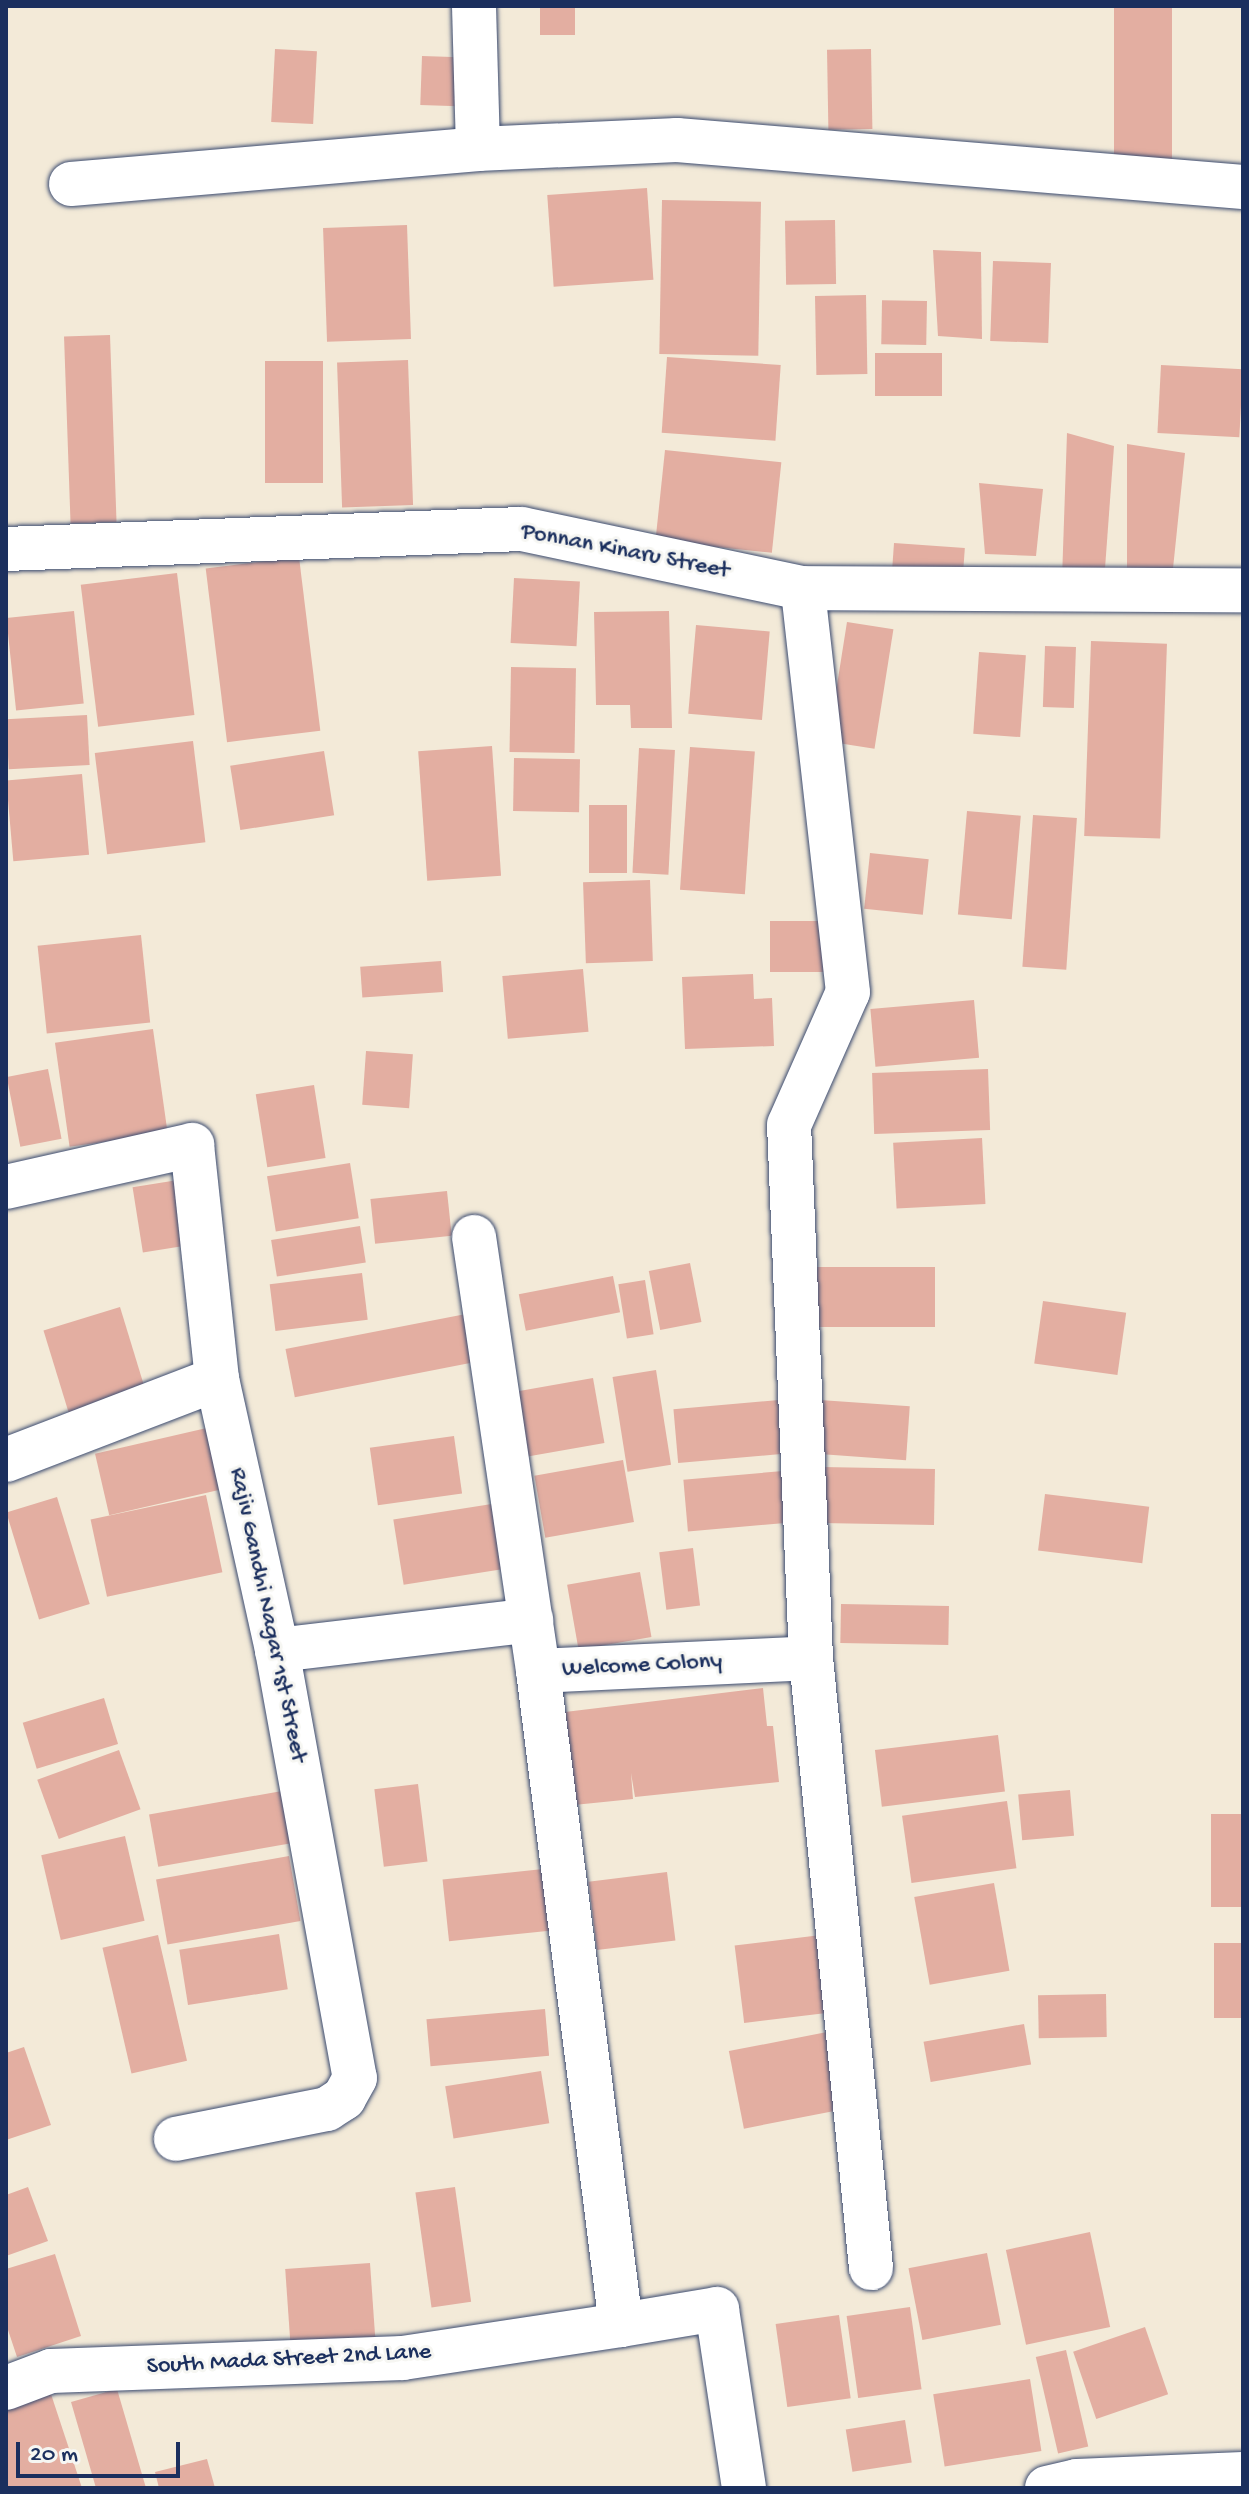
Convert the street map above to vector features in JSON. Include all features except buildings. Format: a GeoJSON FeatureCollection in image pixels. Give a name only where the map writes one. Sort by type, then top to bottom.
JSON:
{"type":"FeatureCollection","features":[{"type":"Feature","properties":{"kind":"street"},"geometry":{"type":"LineString","coordinates":[[474,6],[478,149]]}},
{"type":"Feature","properties":{"kind":"street"},"geometry":{"type":"LineString","coordinates":[[71,184],[478,149],[677,140],[1243,187]]}},
{"type":"Feature","properties":{"kind":"street","name":"Ponnan Kinaru Street"},"geometry":{"type":"LineString","coordinates":[[6,549],[522,529],[803,588],[1243,590]]}},
{"type":"Feature","properties":{"kind":"street"},"geometry":{"type":"LineString","coordinates":[[803,588],[848,992],[789,1125],[811,1658],[871,2268]]}},
{"type":"Feature","properties":{"kind":"street","name":"Rajiv Gandhi Nagar 1st Street"},"geometry":{"type":"LineString","coordinates":[[6,1187],[192,1145],[217,1379],[277,1650],[355,2078],[344,2098],[327,2109],[176,2139]]}},
{"type":"Feature","properties":{"kind":"street"},"geometry":{"type":"LineString","coordinates":[[474,1237],[538,1671]]}},
{"type":"Feature","properties":{"kind":"street"},"geometry":{"type":"LineString","coordinates":[[6,1460],[217,1379]]}},
{"type":"Feature","properties":{"kind":"street"},"geometry":{"type":"LineString","coordinates":[[277,1650],[531,1620]]}},
{"type":"Feature","properties":{"kind":"street","name":"Welcome Colony"},"geometry":{"type":"LineString","coordinates":[[621,2325],[538,1671],[811,1658]]}},
{"type":"Feature","properties":{"kind":"street"},"geometry":{"type":"LineString","coordinates":[[621,2325],[717,2309],[744,2488]]}},
{"type":"Feature","properties":{"kind":"street","name":"South Mada Street 2nd Lane"},"geometry":{"type":"LineString","coordinates":[[6,2388],[51,2371],[403,2358],[621,2325]]}},
{"type":"Feature","properties":{"kind":"street"},"geometry":{"type":"LineString","coordinates":[[1047,2488],[1077,2481],[1243,2474]]}}]}
